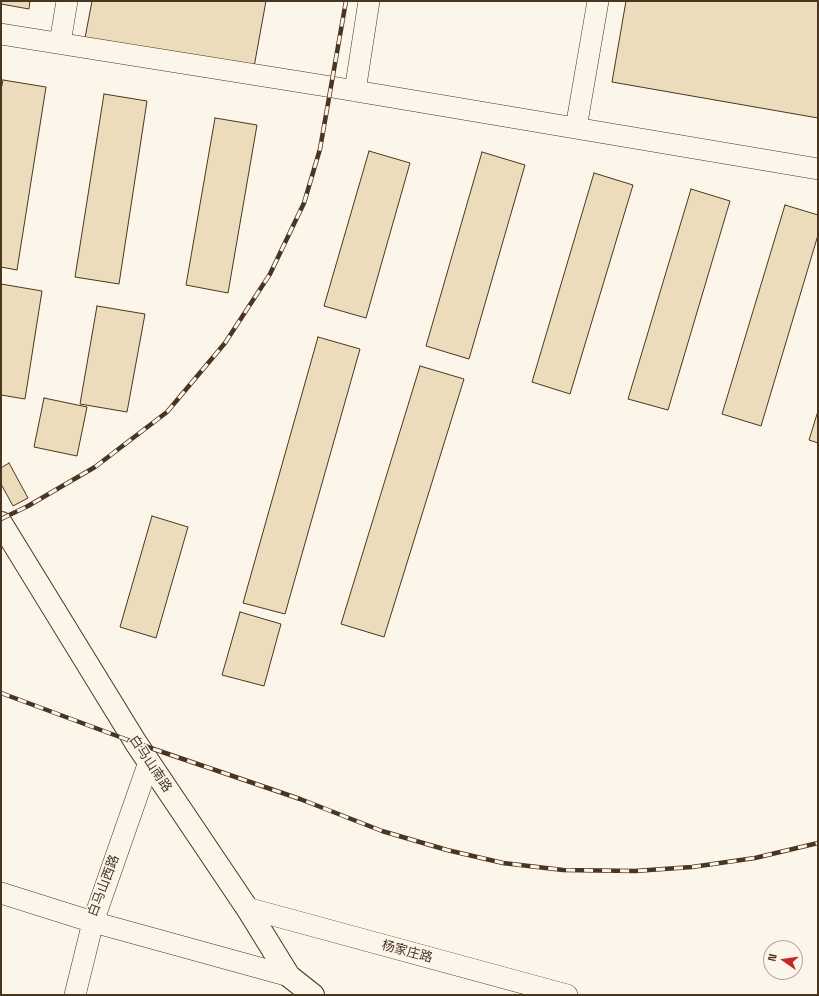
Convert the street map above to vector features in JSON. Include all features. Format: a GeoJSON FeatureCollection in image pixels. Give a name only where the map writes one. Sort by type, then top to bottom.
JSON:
{"type":"FeatureCollection","features":[{"type":"Feature","properties":{"kind":"main road","name":"白马山南路"},"geometry":{"type":"LineString","coordinates":[[1,524],[148,762],[247,908],[289,976],[313,995]]}},
{"type":"Feature","properties":{"kind":"street"},"geometry":{"type":"LineString","coordinates":[[60,43],[67,1]]}},
{"type":"Feature","properties":{"kind":"street"},"geometry":{"type":"LineString","coordinates":[[355,91],[369,1]]}},
{"type":"Feature","properties":{"kind":"street"},"geometry":{"type":"LineString","coordinates":[[576,128],[598,1]]}},
{"type":"Feature","properties":{"kind":"street"},"geometry":{"type":"LineString","coordinates":[[1,34],[355,91],[818,169]]}},
{"type":"Feature","properties":{"kind":"street","name":"白马山西路"},"geometry":{"type":"LineString","coordinates":[[1,893],[93,922],[148,762]]}},
{"type":"Feature","properties":{"kind":"street","name":"杨家庄路"},"geometry":{"type":"LineString","coordinates":[[247,908],[568,995]]}},
{"type":"Feature","properties":{"kind":"street"},"geometry":{"type":"LineString","coordinates":[[75,995],[93,922],[289,976]]}},
{"type":"Feature","properties":{"kind":"building"},"geometry":{"type":"Polygon","coordinates":[[[1,1],[30,1],[29,9],[1,4],[1,1]]]}},
{"type":"Feature","properties":{"kind":"building"},"geometry":{"type":"Polygon","coordinates":[[[92,1],[266,1],[254,67],[85,38],[92,1]]]}},
{"type":"Feature","properties":{"kind":"building"},"geometry":{"type":"Polygon","coordinates":[[[626,1],[818,1],[818,118],[612,82],[626,1]]]}},
{"type":"Feature","properties":{"kind":"building"},"geometry":{"type":"Polygon","coordinates":[[[3,80],[46,87],[17,270],[1,267],[1,90],[3,80]]]}},
{"type":"Feature","properties":{"kind":"building"},"geometry":{"type":"Polygon","coordinates":[[[104,94],[147,101],[119,284],[75,277],[104,94]]]}},
{"type":"Feature","properties":{"kind":"building"},"geometry":{"type":"Polygon","coordinates":[[[215,118],[257,125],[228,293],[186,285],[215,118]]]}},
{"type":"Feature","properties":{"kind":"building"},"geometry":{"type":"Polygon","coordinates":[[[369,151],[410,163],[366,318],[324,306],[369,151]]]}},
{"type":"Feature","properties":{"kind":"building"},"geometry":{"type":"Polygon","coordinates":[[[482,152],[525,165],[469,359],[426,346],[482,152]]]}},
{"type":"Feature","properties":{"kind":"building"},"geometry":{"type":"Polygon","coordinates":[[[594,173],[633,185],[570,394],[532,382],[594,173]]]}},
{"type":"Feature","properties":{"kind":"building"},"geometry":{"type":"Polygon","coordinates":[[[691,189],[730,201],[668,410],[628,399],[691,189]]]}},
{"type":"Feature","properties":{"kind":"building"},"geometry":{"type":"Polygon","coordinates":[[[785,205],[818,215],[818,235],[761,426],[722,414],[785,205]]]}},
{"type":"Feature","properties":{"kind":"building"},"geometry":{"type":"Polygon","coordinates":[[[1,284],[42,291],[25,399],[1,395],[1,284]]]}},
{"type":"Feature","properties":{"kind":"building"},"geometry":{"type":"Polygon","coordinates":[[[97,306],[145,314],[127,412],[80,404],[97,306]]]}},
{"type":"Feature","properties":{"kind":"building"},"geometry":{"type":"Polygon","coordinates":[[[318,337],[360,349],[285,614],[243,603],[318,337]]]}},
{"type":"Feature","properties":{"kind":"building"},"geometry":{"type":"Polygon","coordinates":[[[420,366],[464,379],[384,637],[341,624],[420,366]]]}},
{"type":"Feature","properties":{"kind":"building"},"geometry":{"type":"Polygon","coordinates":[[[44,398],[87,407],[77,456],[34,447],[44,398]]]}},
{"type":"Feature","properties":{"kind":"building"},"geometry":{"type":"Polygon","coordinates":[[[818,411],[818,443],[809,440],[818,411]]]}},
{"type":"Feature","properties":{"kind":"building"},"geometry":{"type":"Polygon","coordinates":[[[9,463],[28,498],[13,506],[1,484],[1,468],[9,463]]]}},
{"type":"Feature","properties":{"kind":"building"},"geometry":{"type":"Polygon","coordinates":[[[152,516],[188,527],[156,638],[120,627],[152,516]]]}},
{"type":"Feature","properties":{"kind":"building"},"geometry":{"type":"Polygon","coordinates":[[[240,612],[281,624],[264,686],[222,675],[240,612]]]}},
{"type":"Feature","properties":{"kind":"railway"},"geometry":{"type":"LineString","coordinates":[[1,519],[28,506],[95,467],[167,412],[225,343],[270,274],[304,203],[320,149],[346,1]]}},
{"type":"Feature","properties":{"kind":"railway"},"geometry":{"type":"LineString","coordinates":[[1,693],[136,743],[300,799],[382,831],[447,850],[503,863],[563,870],[635,871],[692,867],[755,858],[818,843]]}}]}
